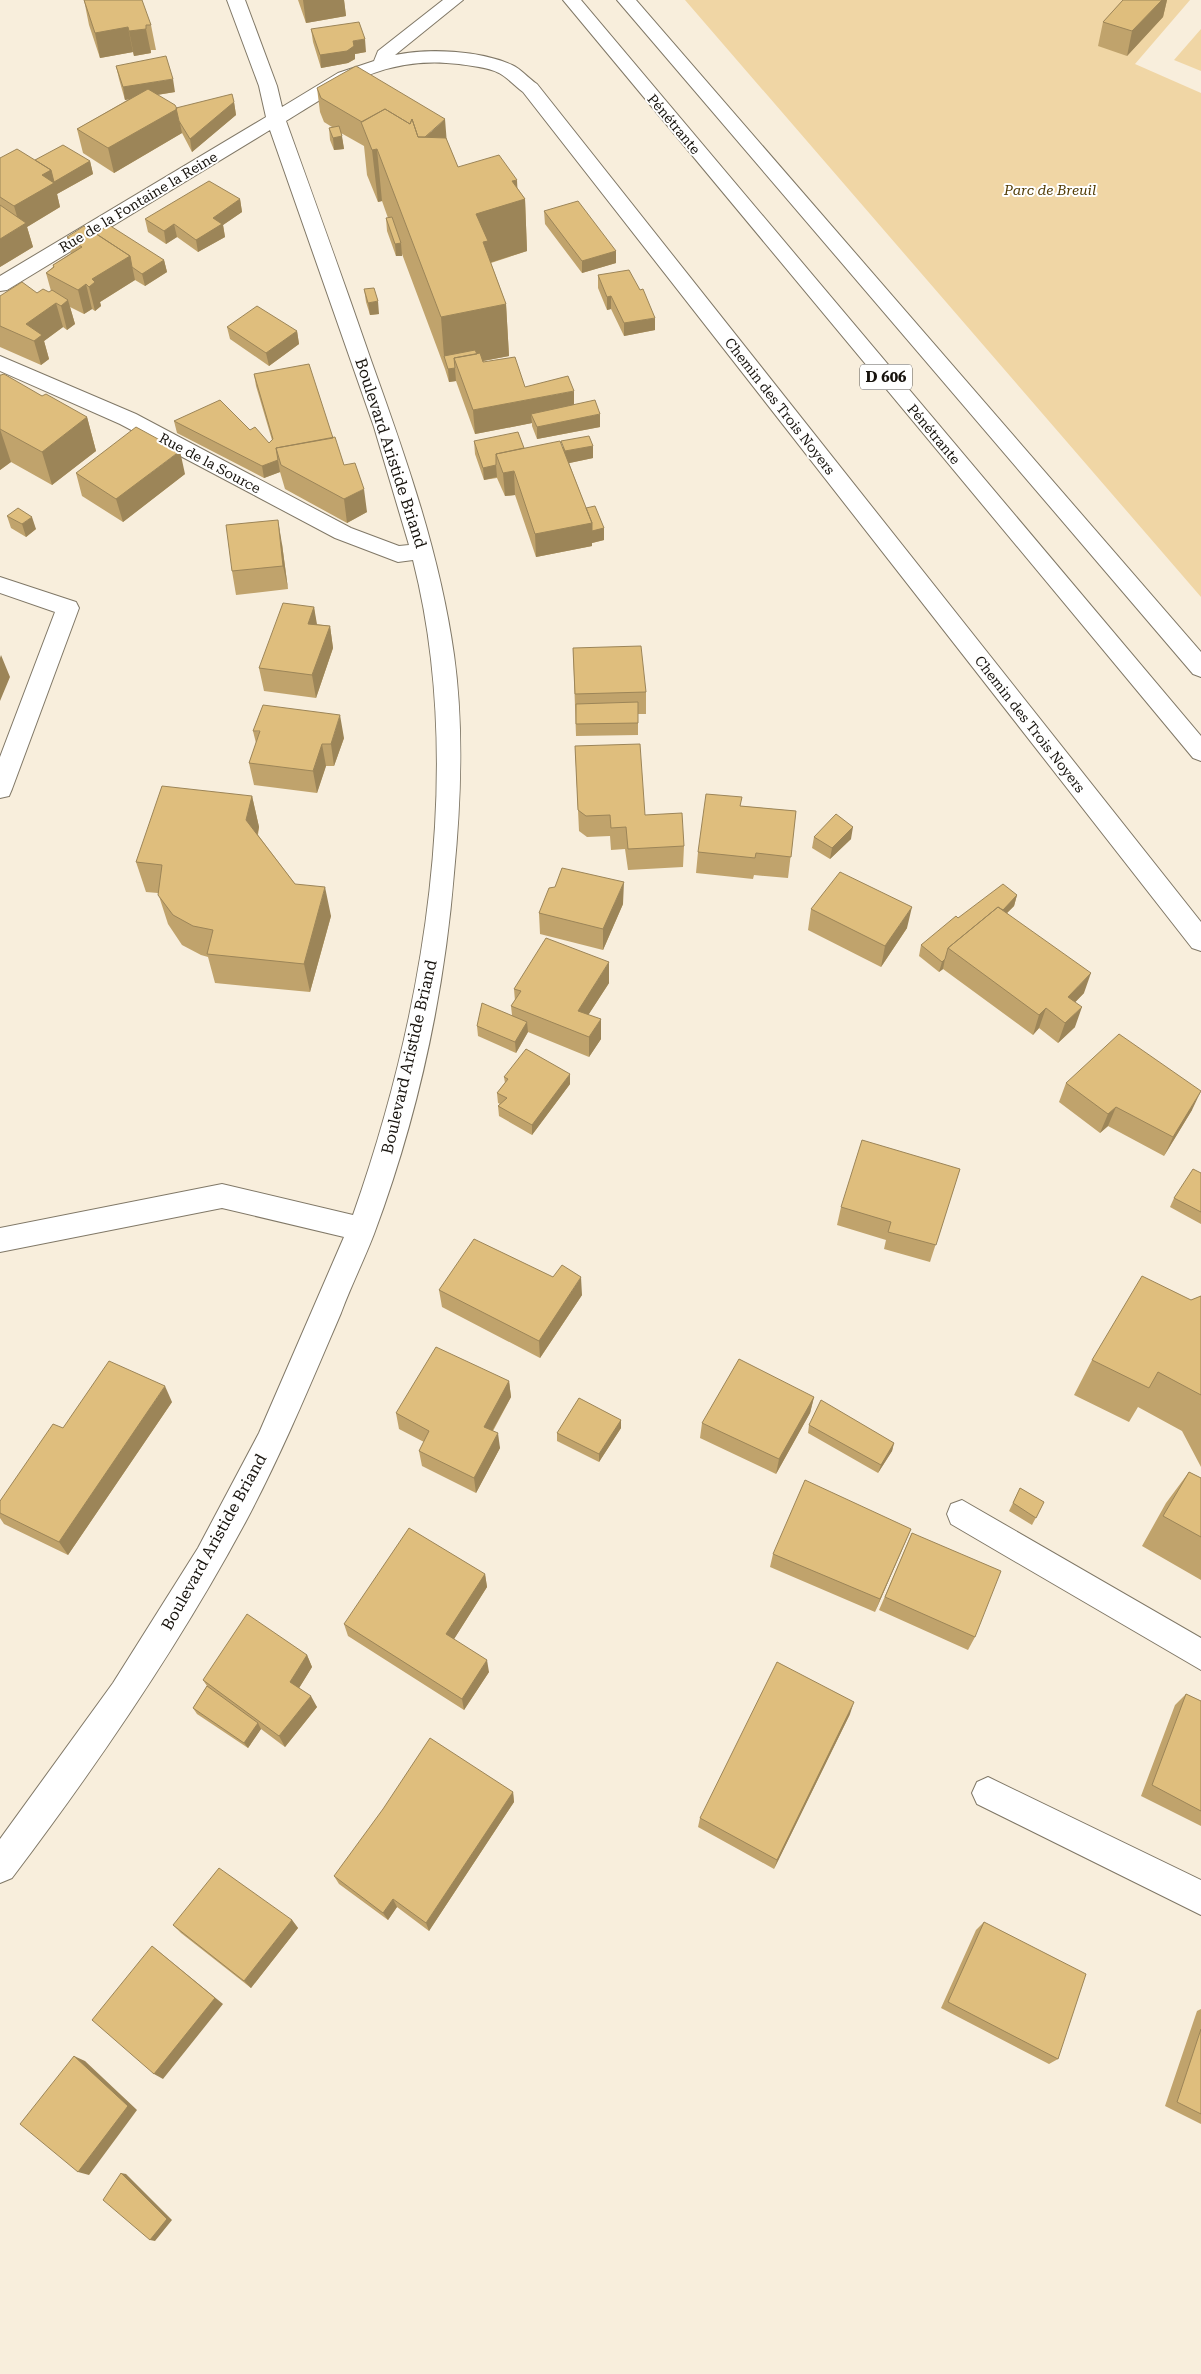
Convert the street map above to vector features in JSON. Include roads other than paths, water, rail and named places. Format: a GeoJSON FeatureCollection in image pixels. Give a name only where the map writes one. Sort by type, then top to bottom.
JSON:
{"type":"FeatureCollection","features":[{"type":"Feature","properties":{"kind":"street","name":"Boulevard Aristide Briand"},"geometry":{"type":"LineString","coordinates":[[0,1866],[50,1802],[166,1627],[233,1514],[284,1412],[362,1229],[401,1103],[425,1003],[439,920],[446,829],[449,751],[440,634],[422,550],[382,419],[276,120],[268,86],[236,0]]}},
{"type":"Feature","properties":{"kind":"street"},"geometry":{"type":"LineString","coordinates":[[383,63],[384,55],[454,0]]}},
{"type":"Feature","properties":{"kind":"street","name":"Pénétrante"},"geometry":{"type":"LineString","coordinates":[[572,0],[1201,752]]}},
{"type":"Feature","properties":{"kind":"street","name":"D 606"},"geometry":{"type":"LineString","coordinates":[[626,0],[1201,668]]}},
{"type":"Feature","properties":{"kind":"street","name":"Chemin des Trois Noyers"},"geometry":{"type":"LineString","coordinates":[[276,120],[345,78],[383,63],[415,56],[432,56],[482,62],[508,70],[530,88],[1201,942]]}},
{"type":"Feature","properties":{"kind":"street","name":"Rue de la Fontaine la Reine"},"geometry":{"type":"LineString","coordinates":[[0,285],[276,120]]}},
{"type":"Feature","properties":{"kind":"street","name":"Rue de la Source"},"geometry":{"type":"LineString","coordinates":[[0,363],[128,419],[343,532],[398,554],[422,550]]}},
{"type":"Feature","properties":{"kind":"street"},"geometry":{"type":"LineString","coordinates":[[0,585],[68,608],[0,789]]}},
{"type":"Feature","properties":{"kind":"street"},"geometry":{"type":"LineString","coordinates":[[0,1240],[222,1196],[362,1229]]}},
{"type":"Feature","properties":{"kind":"street"},"geometry":{"type":"LineString","coordinates":[[962,1514],[1201,1655]]}},
{"type":"Feature","properties":{"kind":"street"},"geometry":{"type":"LineString","coordinates":[[988,1793],[1201,1898]]}},
{"type":"Feature","properties":{"kind":"park label","name":"Parc de Breuil"},"geometry":{"type":"Point","coordinates":[1050,190]}}]}
